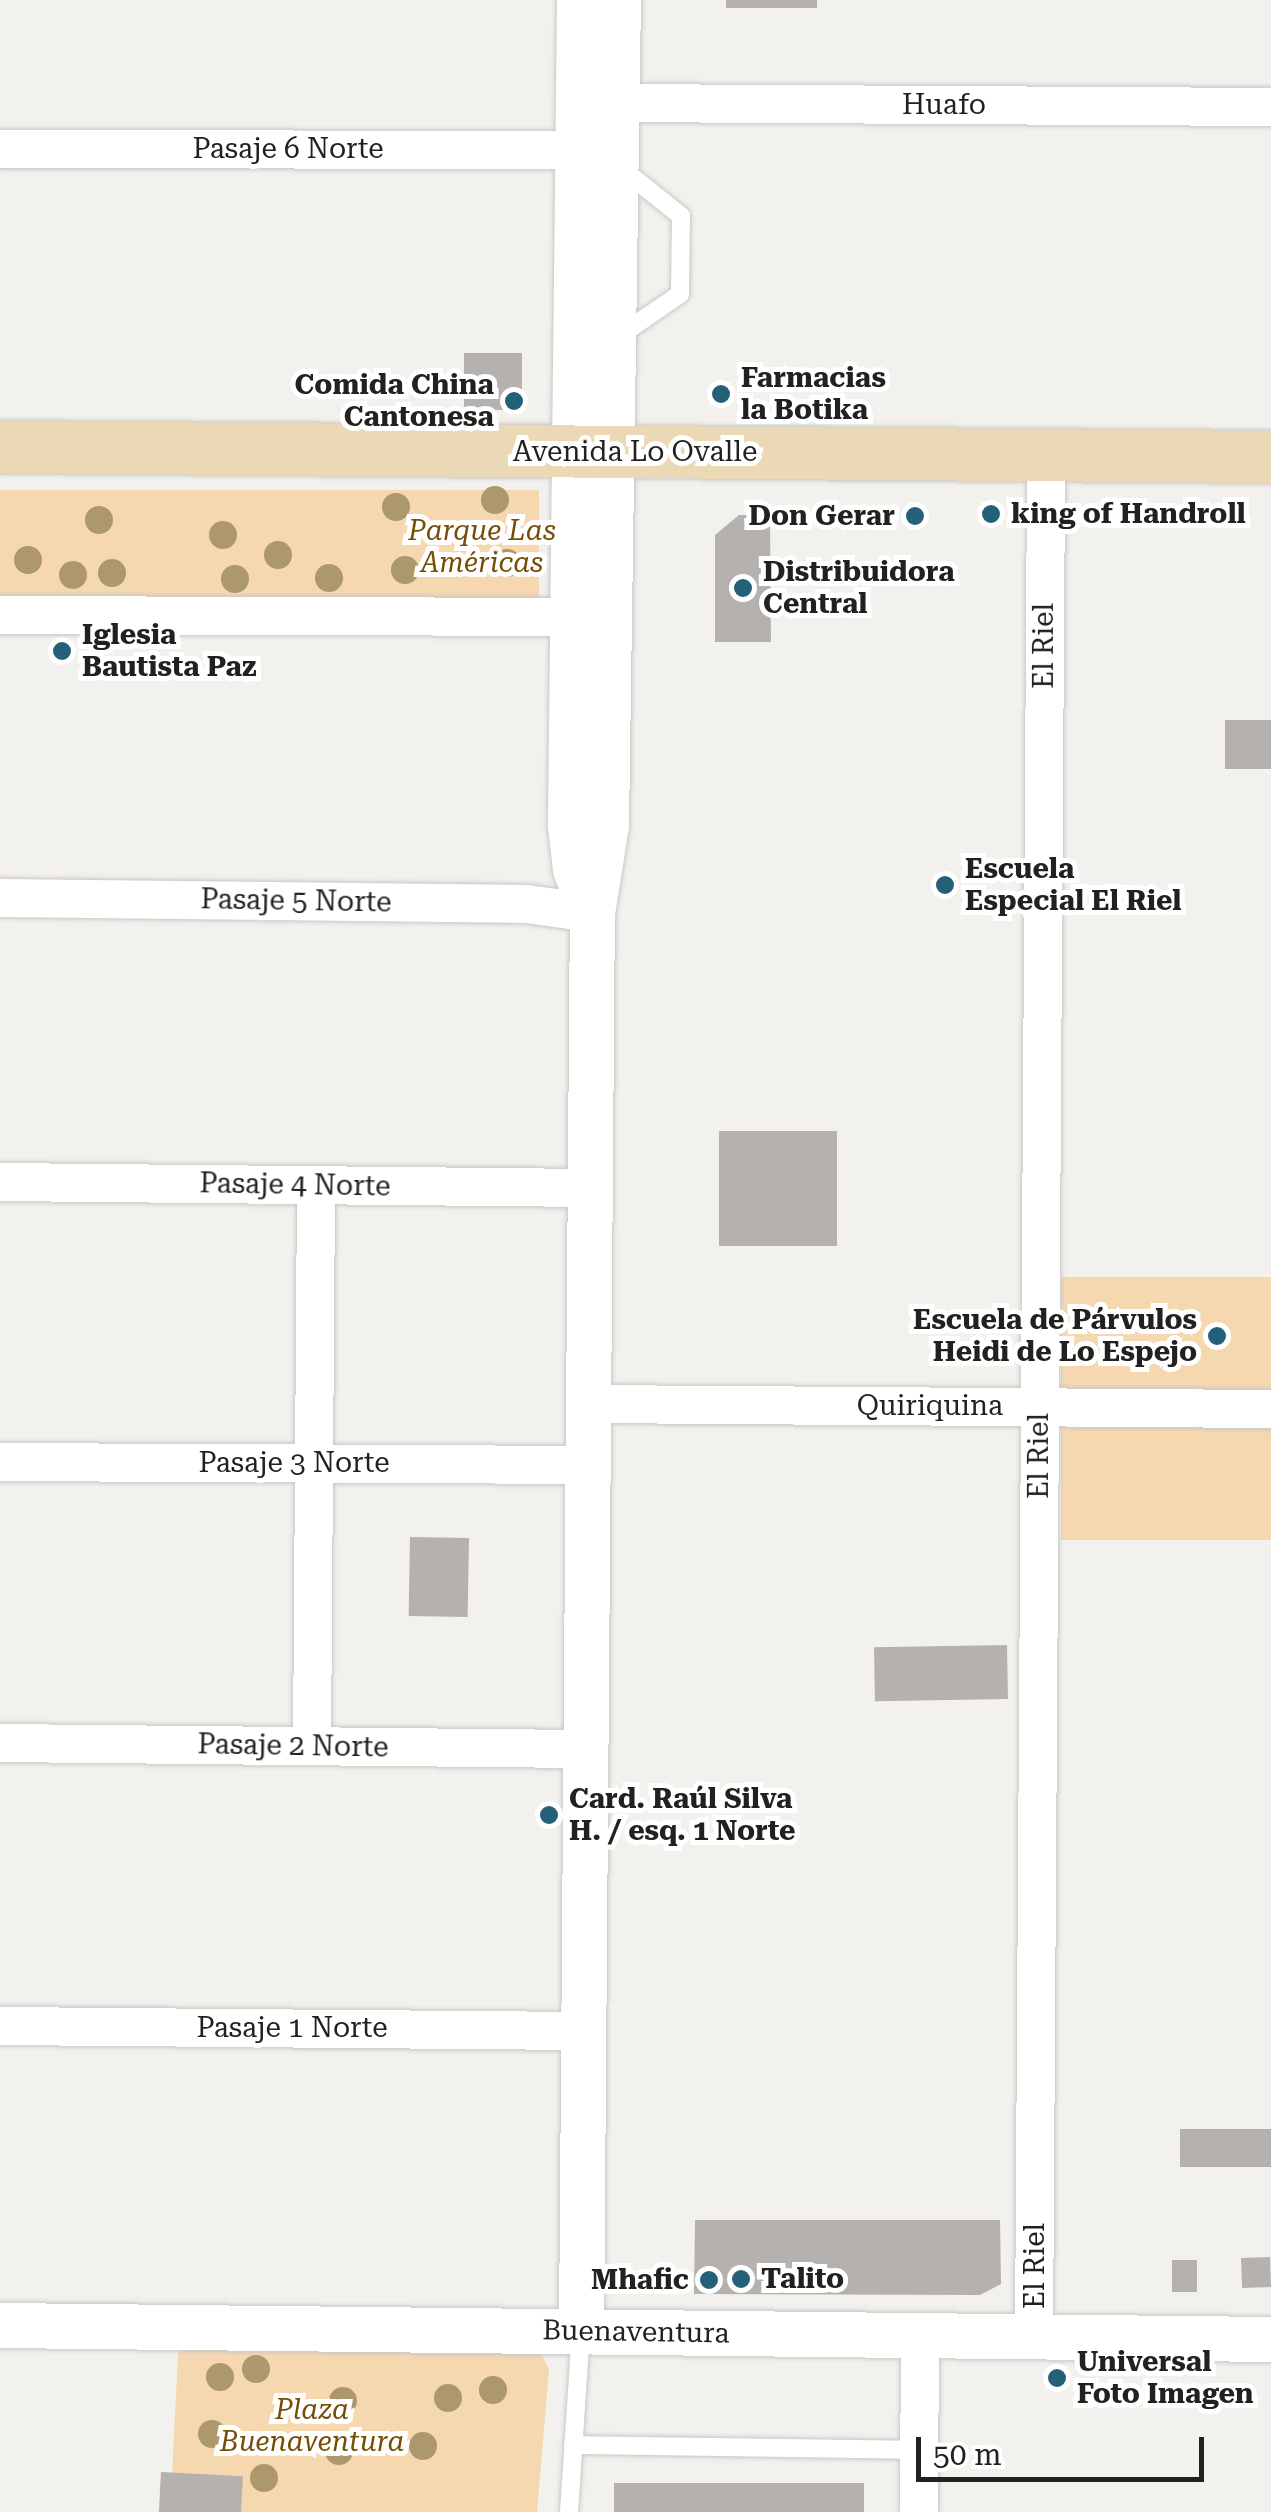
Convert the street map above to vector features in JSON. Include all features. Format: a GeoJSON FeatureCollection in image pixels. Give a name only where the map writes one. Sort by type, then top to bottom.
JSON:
{"type":"FeatureCollection","features":[{"type":"Feature","properties":{"kind":"main road","name":"Avenida Lo Ovalle"},"geometry":{"type":"LineString","coordinates":[[0,447],[1271,457]]}},
{"type":"Feature","properties":{"kind":"street"},"geometry":{"type":"LineString","coordinates":[[579,0],[615,339],[572,617],[571,838],[592,913]]}},
{"type":"Feature","properties":{"kind":"street"},"geometry":{"type":"LineString","coordinates":[[581,2332],[592,913],[605,836],[595,453],[596,157],[617,102],[618,0]]}},
{"type":"Feature","properties":{"kind":"street","name":"Huafo"},"geometry":{"type":"LineString","coordinates":[[617,102],[1271,107]]}},
{"type":"Feature","properties":{"kind":"street","name":"Pasaje 6 Norte"},"geometry":{"type":"LineString","coordinates":[[0,149],[596,157]]}},
{"type":"Feature","properties":{"kind":"street","name":"El Riel"},"geometry":{"type":"LineString","coordinates":[[1034,2337],[1046,456]]}},
{"type":"Feature","properties":{"kind":"street"},"geometry":{"type":"LineString","coordinates":[[0,615],[572,617]]}},
{"type":"Feature","properties":{"kind":"street","name":"Pasaje 5 Norte"},"geometry":{"type":"LineString","coordinates":[[0,898],[527,904],[592,913]]}},
{"type":"Feature","properties":{"kind":"street","name":"Pasaje 4 Norte"},"geometry":{"type":"LineString","coordinates":[[0,1182],[590,1188]]}},
{"type":"Feature","properties":{"kind":"street"},"geometry":{"type":"LineString","coordinates":[[312,1746],[316,1186]]}},
{"type":"Feature","properties":{"kind":"street","name":"Quiriquina"},"geometry":{"type":"LineString","coordinates":[[588,1404],[1271,1409]]}},
{"type":"Feature","properties":{"kind":"street","name":"Pasaje 3 Norte"},"geometry":{"type":"LineString","coordinates":[[0,1462],[588,1465]]}},
{"type":"Feature","properties":{"kind":"street","name":"Pasaje 2 Norte"},"geometry":{"type":"LineString","coordinates":[[0,1743],[586,1749]]}},
{"type":"Feature","properties":{"kind":"street","name":"Pasaje 1 Norte"},"geometry":{"type":"LineString","coordinates":[[0,2026],[584,2031]]}},
{"type":"Feature","properties":{"kind":"street","name":"Buenaventura"},"geometry":{"type":"LineString","coordinates":[[0,2325],[1271,2339]]}},
{"type":"Feature","properties":{"kind":"street"},"geometry":{"type":"LineString","coordinates":[[919,2512],[920,2336]]}},
{"type":"Feature","properties":{"kind":"lane"},"geometry":{"type":"LineString","coordinates":[[596,157],[681,216],[680,294],[615,339]]}},
{"type":"Feature","properties":{"kind":"lane"},"geometry":{"type":"LineString","coordinates":[[568,2512],[581,2332]]}},
{"type":"Feature","properties":{"kind":"lane"},"geometry":{"type":"LineString","coordinates":[[573,2445],[919,2450]]}},
{"type":"Feature","properties":{"kind":"green space","name":"Parque Las Américas"},"geometry":{"type":"Polygon","coordinates":[[[0,490],[539,490],[539,598],[0,598],[0,490]]]}},
{"type":"Feature","properties":{"kind":"green space"},"geometry":{"type":"Polygon","coordinates":[[[1061,1277],[1271,1277],[1271,1540],[1061,1540],[1061,1277]]]}},
{"type":"Feature","properties":{"kind":"green space","name":"Plaza Buenaventura"},"geometry":{"type":"Polygon","coordinates":[[[179,2337],[540,2352],[549,2369],[537,2512],[242,2512],[172,2473],[179,2337]]]}},
{"type":"Feature","properties":{"kind":"building"},"geometry":{"type":"Polygon","coordinates":[[[726,0],[817,0],[817,8],[726,8],[726,0]]]}},
{"type":"Feature","properties":{"kind":"building"},"geometry":{"type":"Polygon","coordinates":[[[464,353],[522,353],[522,410],[464,410],[464,353]]]}},
{"type":"Feature","properties":{"kind":"building","name":"Distribuidora Central"},"geometry":{"type":"Polygon","coordinates":[[[739,515],[770,515],[771,642],[715,642],[715,535],[739,515]]]}},
{"type":"Feature","properties":{"kind":"building"},"geometry":{"type":"Polygon","coordinates":[[[1225,720],[1271,720],[1271,769],[1225,769],[1225,720]]]}},
{"type":"Feature","properties":{"kind":"building"},"geometry":{"type":"Polygon","coordinates":[[[719,1131],[837,1131],[837,1246],[719,1246],[719,1131]]]}},
{"type":"Feature","properties":{"kind":"building"},"geometry":{"type":"Polygon","coordinates":[[[410,1537],[469,1538],[468,1617],[409,1616],[410,1537]]]}},
{"type":"Feature","properties":{"kind":"building"},"geometry":{"type":"Polygon","coordinates":[[[1007,1645],[1008,1699],[875,1701],[874,1647],[1007,1645]]]}},
{"type":"Feature","properties":{"kind":"building"},"geometry":{"type":"Polygon","coordinates":[[[1180,2129],[1271,2129],[1271,2167],[1180,2167],[1180,2129]]]}},
{"type":"Feature","properties":{"kind":"building"},"geometry":{"type":"Polygon","coordinates":[[[695,2220],[1000,2220],[1001,2284],[980,2295],[694,2294],[695,2220]]]}},
{"type":"Feature","properties":{"kind":"building"},"geometry":{"type":"Polygon","coordinates":[[[1270,2257],[1271,2287],[1242,2288],[1241,2258],[1270,2257]]]}},
{"type":"Feature","properties":{"kind":"building"},"geometry":{"type":"Polygon","coordinates":[[[1172,2260],[1197,2260],[1197,2292],[1172,2292],[1172,2260]]]}},
{"type":"Feature","properties":{"kind":"building"},"geometry":{"type":"Polygon","coordinates":[[[161,2472],[243,2476],[241,2512],[159,2512],[161,2472]]]}},
{"type":"Feature","properties":{"kind":"building"},"geometry":{"type":"Polygon","coordinates":[[[614,2483],[864,2483],[864,2512],[614,2512],[614,2483]]]}},
{"type":"Feature","properties":{"kind":"place","name":"Farmacias la Botika"},"geometry":{"type":"Point","coordinates":[721,394]}},
{"type":"Feature","properties":{"kind":"place","name":"Comida China Cantonesa"},"geometry":{"type":"Point","coordinates":[514,401]}},
{"type":"Feature","properties":{"kind":"place","name":"king of Handroll"},"geometry":{"type":"Point","coordinates":[991,514]}},
{"type":"Feature","properties":{"kind":"place","name":"Don Gerar"},"geometry":{"type":"Point","coordinates":[915,516]}},
{"type":"Feature","properties":{"kind":"place","name":"Distribuidora Central"},"geometry":{"type":"Point","coordinates":[743,588]}},
{"type":"Feature","properties":{"kind":"place","name":"Iglesia Bautista Paz"},"geometry":{"type":"Point","coordinates":[62,651]}},
{"type":"Feature","properties":{"kind":"place","name":"Escuela Especial El Riel"},"geometry":{"type":"Point","coordinates":[945,885]}},
{"type":"Feature","properties":{"kind":"place","name":"Escuela de Párvulos Heidi de Lo Espejo"},"geometry":{"type":"Point","coordinates":[1217,1336]}},
{"type":"Feature","properties":{"kind":"place","name":"Card. Raúl Silva H. / esq. 1 Norte"},"geometry":{"type":"Point","coordinates":[549,1815]}},
{"type":"Feature","properties":{"kind":"place","name":"Talito"},"geometry":{"type":"Point","coordinates":[741,2279]}},
{"type":"Feature","properties":{"kind":"place","name":"Mhafic"},"geometry":{"type":"Point","coordinates":[709,2280]}},
{"type":"Feature","properties":{"kind":"place","name":"Universal Foto Imagen"},"geometry":{"type":"Point","coordinates":[1057,2378]}}]}
